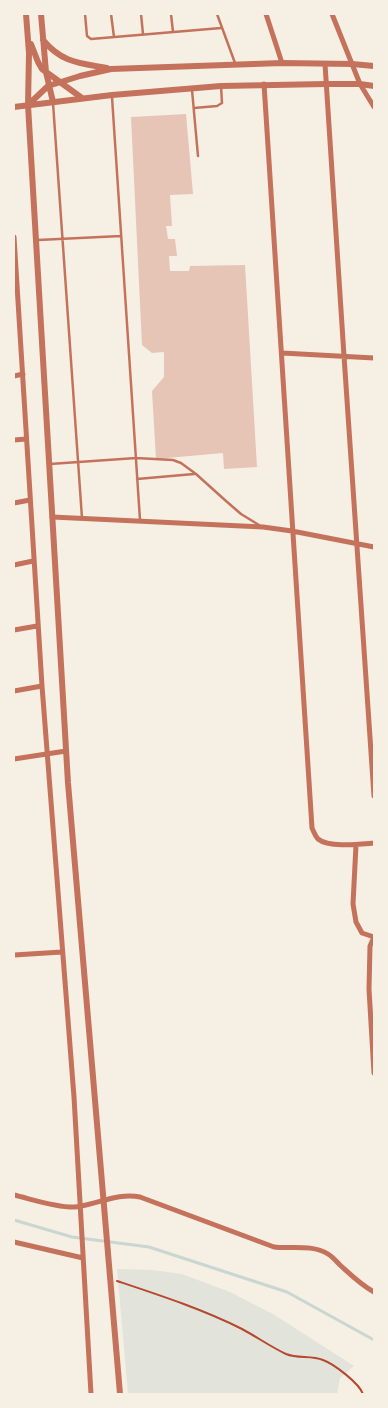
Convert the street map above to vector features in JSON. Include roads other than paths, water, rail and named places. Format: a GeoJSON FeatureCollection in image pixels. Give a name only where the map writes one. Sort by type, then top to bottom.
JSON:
{"type":"FeatureCollection","features":[{"type":"Feature","properties":{"kind":"street"},"geometry":{"type":"LineString","coordinates":[[26,14],[29,53],[28,105],[35,240],[66,751],[76,889],[120,1394]]}},
{"type":"Feature","properties":{"kind":"street"},"geometry":{"type":"LineString","coordinates":[[41,14],[46,72],[53,102]]}},
{"type":"Feature","properties":{"kind":"street"},"geometry":{"type":"LineString","coordinates":[[266,14],[282,63]]}},
{"type":"Feature","properties":{"kind":"street"},"geometry":{"type":"LineString","coordinates":[[332,14],[360,84],[374,107]]}},
{"type":"Feature","properties":{"kind":"street"},"geometry":{"type":"LineString","coordinates":[[28,36],[38,62],[46,72],[82,98]]}},
{"type":"Feature","properties":{"kind":"street"},"geometry":{"type":"LineString","coordinates":[[43,40],[51,50],[63,58],[73,62],[111,69]]}},
{"type":"Feature","properties":{"kind":"street"},"geometry":{"type":"LineString","coordinates":[[28,105],[48,86],[111,69],[282,63],[374,66]]}},
{"type":"Feature","properties":{"kind":"street"},"geometry":{"type":"LineString","coordinates":[[325,64],[374,796]]}},
{"type":"Feature","properties":{"kind":"street"},"geometry":{"type":"LineString","coordinates":[[14,107],[82,98],[221,86],[264,84],[360,84],[374,86]]}},
{"type":"Feature","properties":{"kind":"street"},"geometry":{"type":"LineString","coordinates":[[264,84],[312,828],[316,836],[327,844],[356,845],[374,843]]}},
{"type":"Feature","properties":{"kind":"street"},"geometry":{"type":"LineString","coordinates":[[14,239],[16,309],[23,374],[46,754],[74,1097],[90,1394]]}},
{"type":"Feature","properties":{"kind":"street"},"geometry":{"type":"LineString","coordinates":[[282,353],[374,358]]}},
{"type":"Feature","properties":{"kind":"street"},"geometry":{"type":"LineString","coordinates":[[14,376],[23,374]]}},
{"type":"Feature","properties":{"kind":"street"},"geometry":{"type":"LineString","coordinates":[[14,440],[26,439]]}},
{"type":"Feature","properties":{"kind":"street"},"geometry":{"type":"LineString","coordinates":[[14,503],[30,500]]}},
{"type":"Feature","properties":{"kind":"street"},"geometry":{"type":"LineString","coordinates":[[52,517],[263,527],[374,546]]}},
{"type":"Feature","properties":{"kind":"street"},"geometry":{"type":"LineString","coordinates":[[14,565],[33,561]]}},
{"type":"Feature","properties":{"kind":"street"},"geometry":{"type":"LineString","coordinates":[[14,630],[38,626]]}},
{"type":"Feature","properties":{"kind":"street"},"geometry":{"type":"LineString","coordinates":[[14,691],[42,686]]}},
{"type":"Feature","properties":{"kind":"street"},"geometry":{"type":"LineString","coordinates":[[14,759],[66,751]]}},
{"type":"Feature","properties":{"kind":"street"},"geometry":{"type":"LineString","coordinates":[[356,845],[353,904],[356,922],[362,933],[374,937],[370,946],[369,989],[374,1073]]}},
{"type":"Feature","properties":{"kind":"street"},"geometry":{"type":"LineString","coordinates":[[14,955],[62,952]]}},
{"type":"Feature","properties":{"kind":"street"},"geometry":{"type":"LineString","coordinates":[[14,1195],[80,1209],[127,1196],[140,1197],[274,1247],[320,1250],[329,1254],[359,1282],[374,1292]]}},
{"type":"Feature","properties":{"kind":"street"},"geometry":{"type":"LineString","coordinates":[[14,1242],[82,1256]]}},
{"type":"Feature","properties":{"kind":"lane"},"geometry":{"type":"LineString","coordinates":[[85,14],[87,36],[91,39],[221,28]]}},
{"type":"Feature","properties":{"kind":"lane"},"geometry":{"type":"LineString","coordinates":[[112,14],[114,37]]}},
{"type":"Feature","properties":{"kind":"lane"},"geometry":{"type":"LineString","coordinates":[[141,14],[143,34]]}},
{"type":"Feature","properties":{"kind":"lane"},"geometry":{"type":"LineString","coordinates":[[171,14],[173,32]]}},
{"type":"Feature","properties":{"kind":"lane"},"geometry":{"type":"LineString","coordinates":[[217,14],[236,65]]}},
{"type":"Feature","properties":{"kind":"lane"},"geometry":{"type":"LineString","coordinates":[[194,108],[217,106],[222,103],[221,86]]}},
{"type":"Feature","properties":{"kind":"lane"},"geometry":{"type":"LineString","coordinates":[[192,88],[198,156]]}},
{"type":"Feature","properties":{"kind":"lane"},"geometry":{"type":"LineString","coordinates":[[112,95],[140,521]]}},
{"type":"Feature","properties":{"kind":"lane"},"geometry":{"type":"LineString","coordinates":[[53,102],[82,518]]}},
{"type":"Feature","properties":{"kind":"lane"},"geometry":{"type":"LineString","coordinates":[[35,240],[121,236]]}},
{"type":"Feature","properties":{"kind":"lane"},"geometry":{"type":"LineString","coordinates":[[49,464],[136,458],[173,460],[181,463],[196,474],[241,514],[263,527]]}},
{"type":"Feature","properties":{"kind":"lane"},"geometry":{"type":"LineString","coordinates":[[138,479],[196,474]]}},
{"type":"Feature","properties":{"kind":"waterway"},"geometry":{"type":"LineString","coordinates":[[14,1220],[72,1237],[149,1247],[287,1292],[374,1340]]}}]}
